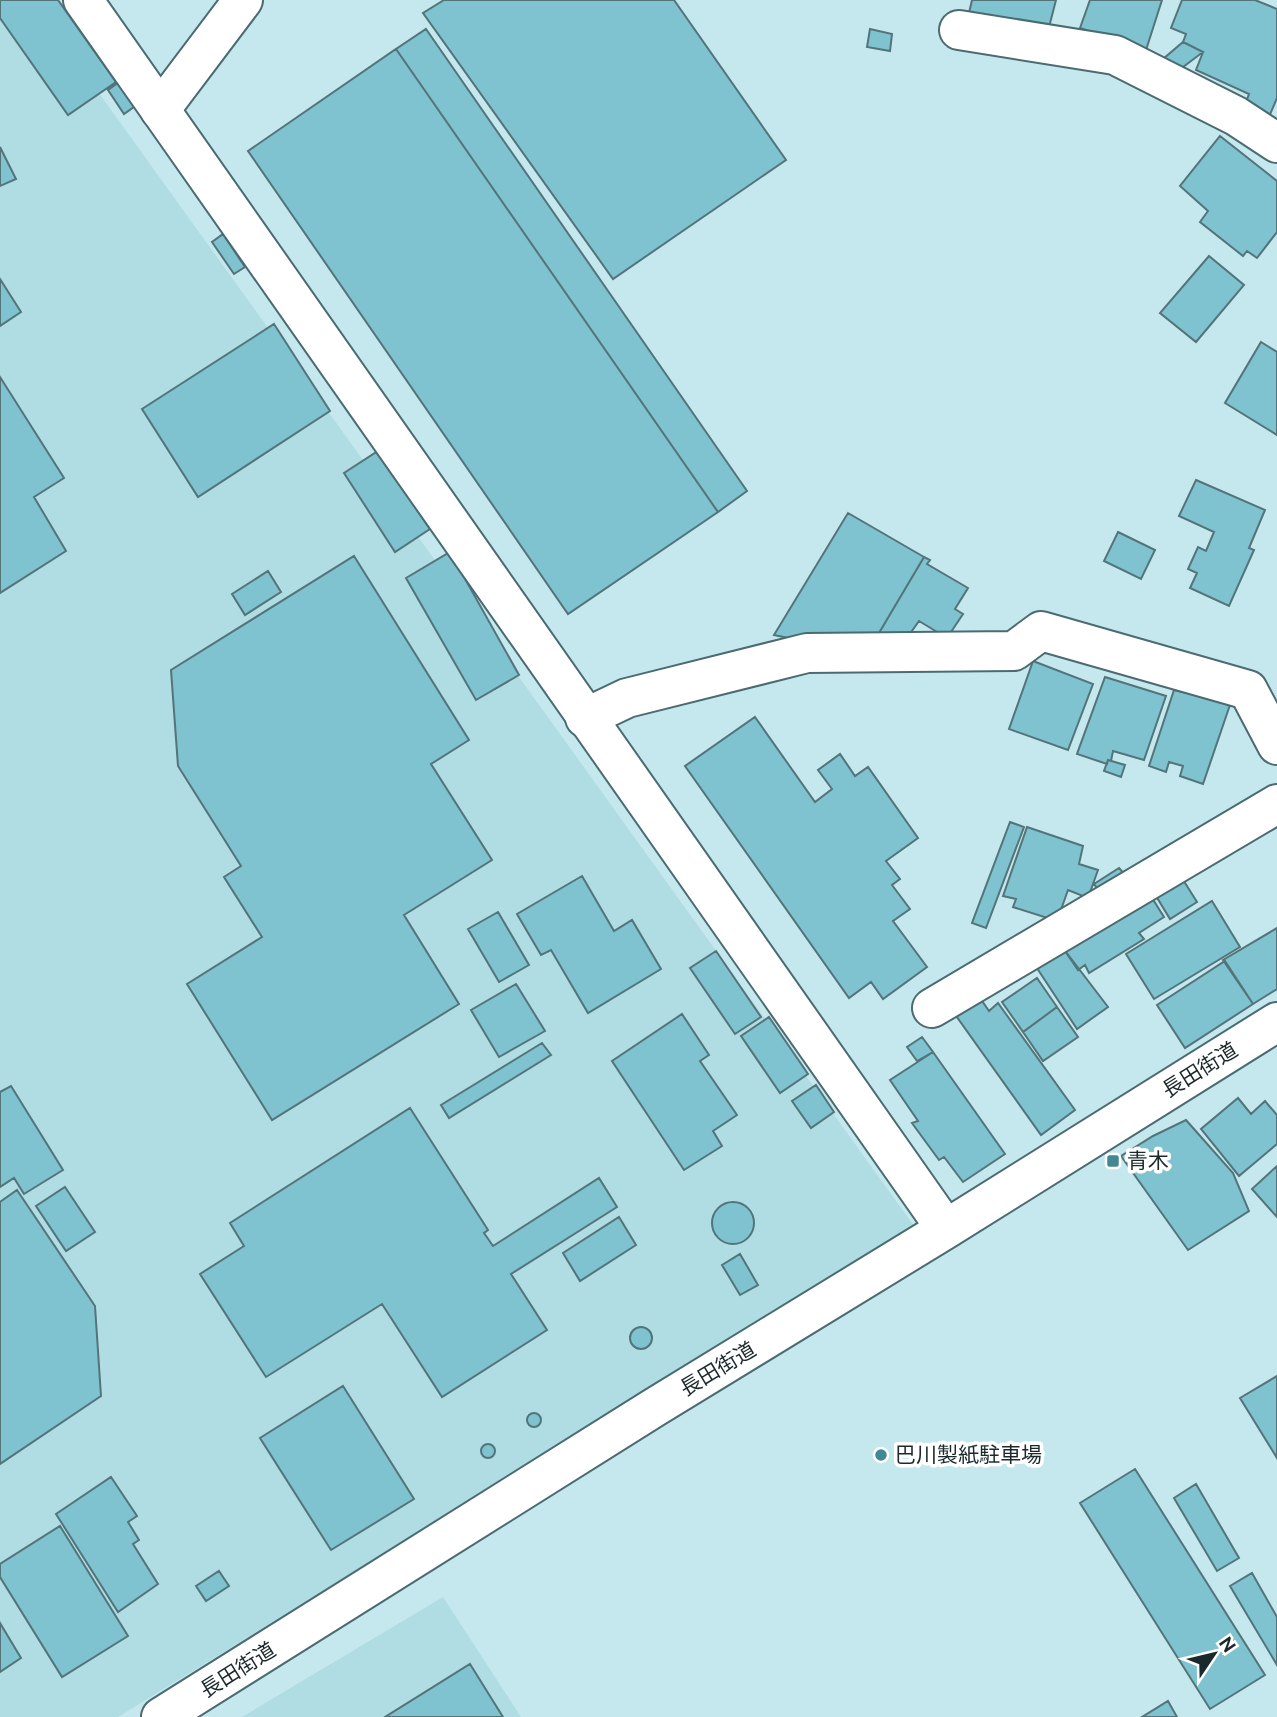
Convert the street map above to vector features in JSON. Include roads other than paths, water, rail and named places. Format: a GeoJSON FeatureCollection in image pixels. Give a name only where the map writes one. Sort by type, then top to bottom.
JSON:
{"type":"FeatureCollection","features":[{"type":"Feature","properties":{"kind":"street"},"geometry":{"type":"LineString","coordinates":[[83,0],[946,1229]]}},
{"type":"Feature","properties":{"kind":"street"},"geometry":{"type":"LineString","coordinates":[[160,110],[243,0]]}},
{"type":"Feature","properties":{"kind":"street"},"geometry":{"type":"LineString","coordinates":[[959,30],[1115,55],[1236,116],[1277,143]]}},
{"type":"Feature","properties":{"kind":"street"},"geometry":{"type":"LineString","coordinates":[[585,718],[627,698],[807,653],[1014,651],[1041,631],[1248,690],[1277,745]]}},
{"type":"Feature","properties":{"kind":"street"},"geometry":{"type":"LineString","coordinates":[[932,1008],[1277,804]]}},
{"type":"Feature","properties":{"kind":"street","name":"長田街道"},"geometry":{"type":"LineString","coordinates":[[161,1717],[1277,1022]]}},
{"type":"Feature","properties":{"kind":"place","name":"青木"},"geometry":{"type":"Point","coordinates":[1113,1161]}},
{"type":"Feature","properties":{"kind":"place","name":"巴川製紙駐車場"},"geometry":{"type":"Point","coordinates":[881,1455]}}]}
